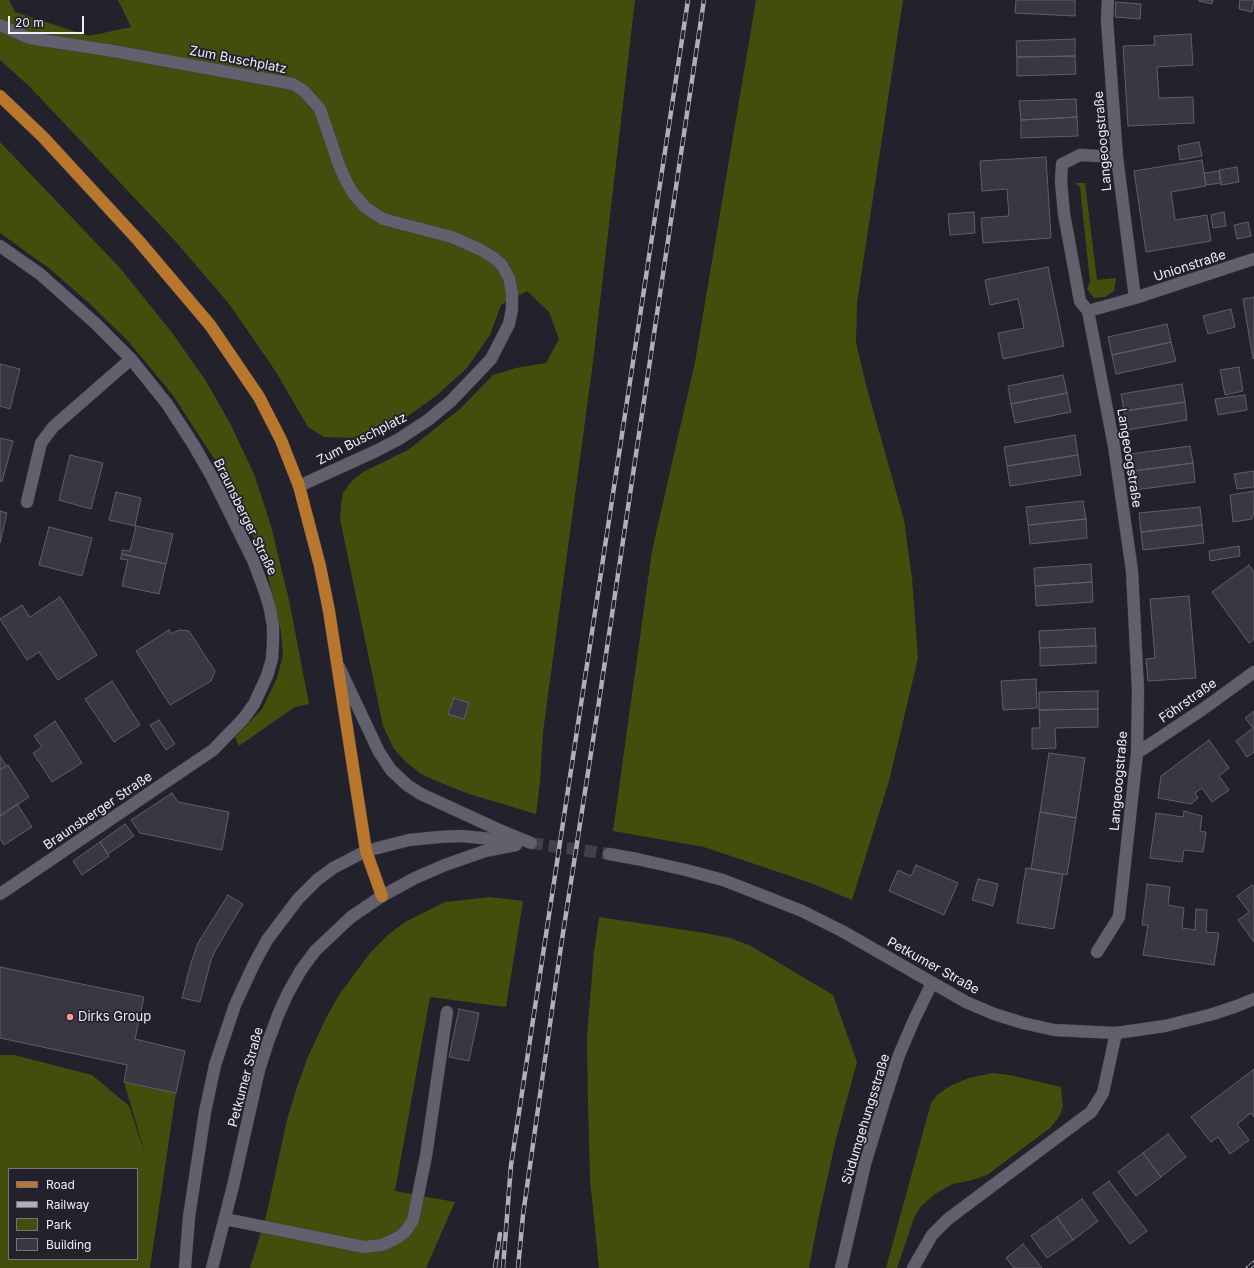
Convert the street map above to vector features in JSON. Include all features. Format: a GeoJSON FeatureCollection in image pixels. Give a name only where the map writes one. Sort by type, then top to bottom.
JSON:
{"type":"FeatureCollection","features":[{"type":"Feature","properties":{"kind":"main road"},"geometry":{"type":"LineString","coordinates":[[0,96],[43,137],[138,240],[210,325],[259,397],[281,440],[299,486],[320,566],[329,611],[366,851],[382,896]]}},
{"type":"Feature","properties":{"kind":"street","name":"Langeoogstraße"},"geometry":{"type":"LineString","coordinates":[[1108,0],[1107,20],[1117,157],[1135,298]]}},
{"type":"Feature","properties":{"kind":"street","name":"Zum Buschplatz"},"geometry":{"type":"LineString","coordinates":[[0,25],[29,38],[113,51],[293,84],[304,91],[320,109],[339,166],[353,193],[366,208],[383,218],[452,237],[481,250],[502,265],[509,278],[512,293],[512,309],[509,324],[491,359],[451,401],[422,424],[399,439],[376,451],[299,486]]}},
{"type":"Feature","properties":{"kind":"street","name":"Langeoogstraße"},"geometry":{"type":"LineString","coordinates":[[1098,952],[1119,917],[1137,753],[1138,690],[1132,571],[1114,446],[1088,311],[1080,301],[1064,214],[1061,182],[1062,164],[1080,155],[1117,157]]}},
{"type":"Feature","properties":{"kind":"street","name":"Braunsberger Straße"},"geometry":{"type":"LineString","coordinates":[[0,246],[40,274],[95,323],[131,359],[167,404],[193,444],[218,489],[250,553],[265,592],[272,620],[273,643],[272,659],[263,687],[254,704],[244,718],[213,750],[0,894]]}},
{"type":"Feature","properties":{"kind":"street","name":"Unionstraße"},"geometry":{"type":"LineString","coordinates":[[1135,298],[1254,259]]}},
{"type":"Feature","properties":{"kind":"street"},"geometry":{"type":"LineString","coordinates":[[1088,311],[1135,298]]}},
{"type":"Feature","properties":{"kind":"street"},"geometry":{"type":"LineString","coordinates":[[27,502],[41,443],[53,427],[131,359]]}},
{"type":"Feature","properties":{"kind":"street"},"geometry":{"type":"LineString","coordinates":[[336,659],[379,752],[391,770],[421,794],[531,843]]}},
{"type":"Feature","properties":{"kind":"street","name":"Föhrstraße"},"geometry":{"type":"LineString","coordinates":[[1137,753],[1203,709],[1254,672]]}},
{"type":"Feature","properties":{"kind":"street"},"geometry":{"type":"LineString","coordinates":[[185,1268],[189,1217],[205,1112],[215,1065],[235,1005],[254,964],[267,940],[298,899],[317,880],[333,868],[366,851],[409,840],[439,837],[482,837],[531,843]]}},
{"type":"Feature","properties":{"kind":"street","name":"Petkumer Straße"},"geometry":{"type":"LineString","coordinates":[[212,1268],[225,1219],[259,1070],[268,1042],[288,993],[301,970],[315,951],[350,917],[382,896],[421,875],[471,855],[501,847],[531,843]]}},
{"type":"Feature","properties":{"kind":"street","name":"Petkumer Straße"},"geometry":{"type":"LineString","coordinates":[[609,854],[637,859],[723,880],[802,911],[842,931],[966,1002],[994,1014],[1054,1030],[1116,1033],[1165,1026],[1194,1020],[1254,999]]}},
{"type":"Feature","properties":{"kind":"street","name":"Südumgehungsstraße"},"geometry":{"type":"LineString","coordinates":[[841,1268],[865,1164],[882,1108],[899,1055],[932,983]]}},
{"type":"Feature","properties":{"kind":"street"},"geometry":{"type":"LineString","coordinates":[[225,1219],[364,1247],[382,1245],[399,1237],[406,1231],[413,1220],[426,1156],[447,1012]]}},
{"type":"Feature","properties":{"kind":"street"},"geometry":{"type":"LineString","coordinates":[[913,1268],[932,1235],[948,1219],[1091,1112],[1103,1093],[1116,1033]]}},
{"type":"Feature","properties":{"kind":"green space"},"geometry":{"type":"Polygon","coordinates":[[[0,0],[9,0],[15,12],[89,36],[131,27],[118,0],[635,0],[593,362],[543,732],[540,782],[536,814],[469,794],[421,774],[406,762],[394,749],[383,726],[340,519],[343,493],[351,482],[363,472],[408,450],[460,409],[493,375],[516,368],[546,363],[559,339],[549,312],[527,291],[501,305],[490,335],[467,368],[436,396],[405,418],[377,431],[353,438],[324,437],[308,427],[276,372],[230,305],[176,242],[30,87],[0,60],[0,0]]]}},
{"type":"Feature","properties":{"kind":"green space"},"geometry":{"type":"Polygon","coordinates":[[[756,0],[903,0],[857,303],[856,342],[866,385],[904,520],[912,578],[918,658],[889,781],[852,900],[808,882],[704,847],[613,831],[652,551],[695,362],[756,0]]]}},
{"type":"Feature","properties":{"kind":"green space"},"geometry":{"type":"Polygon","coordinates":[[[0,142],[120,268],[173,334],[206,381],[231,425],[254,474],[271,526],[289,600],[309,704],[295,707],[239,746],[235,737],[262,709],[277,678],[283,655],[281,632],[268,576],[245,516],[215,460],[172,394],[128,341],[89,303],[50,269],[0,233],[0,142]]]}},
{"type":"Feature","properties":{"kind":"green space"},"geometry":{"type":"Polygon","coordinates":[[[1075,183],[1085,183],[1097,280],[1116,278],[1114,291],[1105,297],[1094,298],[1087,289],[1090,282],[1080,187],[1075,183]]]}},
{"type":"Feature","properties":{"kind":"green space"},"geometry":{"type":"Polygon","coordinates":[[[490,897],[523,901],[506,1007],[430,997],[395,1191],[455,1202],[426,1268],[250,1268],[266,1216],[287,1120],[296,1090],[307,1059],[326,1018],[339,995],[370,953],[389,934],[405,922],[445,902],[490,897]]]}},
{"type":"Feature","properties":{"kind":"green space"},"geometry":{"type":"Polygon","coordinates":[[[599,917],[730,938],[749,945],[833,995],[857,1062],[836,1139],[809,1268],[599,1268],[590,1179],[587,1036],[594,951],[599,917]]]}},
{"type":"Feature","properties":{"kind":"green space"},"geometry":{"type":"Polygon","coordinates":[[[0,1055],[14,1055],[92,1075],[129,1106],[146,1157],[124,1082],[176,1093],[150,1268],[0,1268],[0,1055]]]}},
{"type":"Feature","properties":{"kind":"green space"},"geometry":{"type":"Polygon","coordinates":[[[992,1073],[1010,1075],[1061,1087],[1063,1107],[1059,1117],[1050,1128],[987,1175],[953,1184],[935,1194],[921,1206],[914,1218],[897,1268],[886,1268],[931,1103],[937,1095],[950,1086],[969,1078],[992,1073]]]}},
{"type":"Feature","properties":{"kind":"building"},"geometry":{"type":"Polygon","coordinates":[[[1016,0],[1075,0],[1075,16],[1015,13],[1016,0]]]}},
{"type":"Feature","properties":{"kind":"building"},"geometry":{"type":"Polygon","coordinates":[[[1199,0],[1213,0],[1212,4],[1199,0]]]}},
{"type":"Feature","properties":{"kind":"building"},"geometry":{"type":"Polygon","coordinates":[[[1240,0],[1254,0],[1252,12],[1239,9],[1240,0]]]}},
{"type":"Feature","properties":{"kind":"building"},"geometry":{"type":"Polygon","coordinates":[[[1116,2],[1141,4],[1140,19],[1115,17],[1116,2]]]}},
{"type":"Feature","properties":{"kind":"building"},"geometry":{"type":"Polygon","coordinates":[[[1191,34],[1193,65],[1157,67],[1159,98],[1193,97],[1194,123],[1128,126],[1123,46],[1155,45],[1154,36],[1191,34]]]}},
{"type":"Feature","properties":{"kind":"building"},"geometry":{"type":"Polygon","coordinates":[[[1075,39],[1075,56],[1017,57],[1016,41],[1075,39]]]}},
{"type":"Feature","properties":{"kind":"building"},"geometry":{"type":"Polygon","coordinates":[[[1075,56],[1076,74],[1017,76],[1017,57],[1075,56]]]}},
{"type":"Feature","properties":{"kind":"building"},"geometry":{"type":"Polygon","coordinates":[[[1076,99],[1077,117],[1021,120],[1019,101],[1076,99]]]}},
{"type":"Feature","properties":{"kind":"building"},"geometry":{"type":"Polygon","coordinates":[[[1077,117],[1078,136],[1021,138],[1021,120],[1077,117]]]}},
{"type":"Feature","properties":{"kind":"building"},"geometry":{"type":"Polygon","coordinates":[[[1199,142],[1202,156],[1180,160],[1178,146],[1199,142]]]}},
{"type":"Feature","properties":{"kind":"building"},"geometry":{"type":"Polygon","coordinates":[[[1046,157],[1051,238],[983,243],[981,218],[1009,216],[1007,189],[982,191],[980,161],[1046,157]]]}},
{"type":"Feature","properties":{"kind":"building"},"geometry":{"type":"Polygon","coordinates":[[[1202,160],[1206,186],[1171,192],[1175,220],[1207,215],[1211,241],[1146,252],[1134,171],[1202,160]]]}},
{"type":"Feature","properties":{"kind":"building"},"geometry":{"type":"Polygon","coordinates":[[[1237,167],[1239,182],[1221,185],[1219,170],[1237,167]]]}},
{"type":"Feature","properties":{"kind":"building"},"geometry":{"type":"Polygon","coordinates":[[[1219,171],[1221,183],[1206,185],[1204,173],[1219,171]]]}},
{"type":"Feature","properties":{"kind":"building"},"geometry":{"type":"Polygon","coordinates":[[[974,212],[975,233],[950,235],[948,214],[974,212]]]}},
{"type":"Feature","properties":{"kind":"building"},"geometry":{"type":"Polygon","coordinates":[[[1224,212],[1226,226],[1213,228],[1211,215],[1224,212]]]}},
{"type":"Feature","properties":{"kind":"building"},"geometry":{"type":"Polygon","coordinates":[[[1248,222],[1251,236],[1237,239],[1234,225],[1248,222]]]}},
{"type":"Feature","properties":{"kind":"building"},"geometry":{"type":"Polygon","coordinates":[[[1048,267],[1064,346],[1003,359],[998,333],[1024,328],[1018,299],[990,305],[985,280],[1048,267]]]}},
{"type":"Feature","properties":{"kind":"building"},"geometry":{"type":"Polygon","coordinates":[[[1254,297],[1254,358],[1253,359],[1243,299],[1254,297]]]}},
{"type":"Feature","properties":{"kind":"building"},"geometry":{"type":"Polygon","coordinates":[[[1231,309],[1235,327],[1208,334],[1203,316],[1231,309]]]}},
{"type":"Feature","properties":{"kind":"building"},"geometry":{"type":"Polygon","coordinates":[[[1167,324],[1171,342],[1112,355],[1108,337],[1167,324]]]}},
{"type":"Feature","properties":{"kind":"building"},"geometry":{"type":"Polygon","coordinates":[[[1171,342],[1176,361],[1116,374],[1112,355],[1171,342]]]}},
{"type":"Feature","properties":{"kind":"building"},"geometry":{"type":"Polygon","coordinates":[[[0,364],[20,369],[10,409],[0,406],[0,364]]]}},
{"type":"Feature","properties":{"kind":"building"},"geometry":{"type":"Polygon","coordinates":[[[1239,367],[1243,391],[1225,395],[1220,370],[1239,367]]]}},
{"type":"Feature","properties":{"kind":"building"},"geometry":{"type":"Polygon","coordinates":[[[1063,375],[1067,393],[1011,404],[1008,386],[1063,375]]]}},
{"type":"Feature","properties":{"kind":"building"},"geometry":{"type":"Polygon","coordinates":[[[1182,384],[1185,402],[1124,411],[1121,394],[1182,384]]]}},
{"type":"Feature","properties":{"kind":"building"},"geometry":{"type":"Polygon","coordinates":[[[1067,393],[1071,412],[1015,423],[1011,404],[1067,393]]]}},
{"type":"Feature","properties":{"kind":"building"},"geometry":{"type":"Polygon","coordinates":[[[1245,395],[1247,410],[1218,415],[1215,399],[1245,395]]]}},
{"type":"Feature","properties":{"kind":"building"},"geometry":{"type":"Polygon","coordinates":[[[1185,402],[1187,420],[1127,430],[1124,411],[1185,402]]]}},
{"type":"Feature","properties":{"kind":"building"},"geometry":{"type":"Polygon","coordinates":[[[1075,435],[1078,455],[1007,466],[1004,447],[1075,435]]]}},
{"type":"Feature","properties":{"kind":"building"},"geometry":{"type":"Polygon","coordinates":[[[0,438],[13,441],[2,482],[0,481],[0,438]]]}},
{"type":"Feature","properties":{"kind":"building"},"geometry":{"type":"Polygon","coordinates":[[[1190,446],[1193,463],[1133,471],[1130,454],[1190,446]]]}},
{"type":"Feature","properties":{"kind":"building"},"geometry":{"type":"Polygon","coordinates":[[[70,455],[103,463],[91,509],[59,500],[70,455]]]}},
{"type":"Feature","properties":{"kind":"building"},"geometry":{"type":"Polygon","coordinates":[[[1078,455],[1081,475],[1010,486],[1007,466],[1078,455]]]}},
{"type":"Feature","properties":{"kind":"building"},"geometry":{"type":"Polygon","coordinates":[[[1193,463],[1195,482],[1135,490],[1133,471],[1193,463]]]}},
{"type":"Feature","properties":{"kind":"building"},"geometry":{"type":"Polygon","coordinates":[[[1254,471],[1254,487],[1237,489],[1234,474],[1254,471]]]}},
{"type":"Feature","properties":{"kind":"building"},"geometry":{"type":"Polygon","coordinates":[[[1254,491],[1254,511],[1252,519],[1233,522],[1230,495],[1254,491]]]}},
{"type":"Feature","properties":{"kind":"building"},"geometry":{"type":"Polygon","coordinates":[[[116,492],[141,498],[135,526],[109,520],[116,492]]]}},
{"type":"Feature","properties":{"kind":"building"},"geometry":{"type":"Polygon","coordinates":[[[1083,501],[1086,519],[1028,525],[1026,507],[1083,501]]]}},
{"type":"Feature","properties":{"kind":"building"},"geometry":{"type":"Polygon","coordinates":[[[1200,507],[1202,525],[1141,532],[1139,513],[1200,507]]]}},
{"type":"Feature","properties":{"kind":"building"},"geometry":{"type":"Polygon","coordinates":[[[0,511],[7,513],[0,543],[0,511]]]}},
{"type":"Feature","properties":{"kind":"building"},"geometry":{"type":"Polygon","coordinates":[[[1086,519],[1087,538],[1030,544],[1028,525],[1086,519]]]}},
{"type":"Feature","properties":{"kind":"building"},"geometry":{"type":"Polygon","coordinates":[[[1202,525],[1204,543],[1143,550],[1141,532],[1202,525]]]}},
{"type":"Feature","properties":{"kind":"building"},"geometry":{"type":"Polygon","coordinates":[[[136,526],[173,534],[166,564],[122,554],[122,550],[130,551],[136,526]]]}},
{"type":"Feature","properties":{"kind":"building"},"geometry":{"type":"Polygon","coordinates":[[[49,527],[92,538],[82,576],[39,565],[49,527]]]}},
{"type":"Feature","properties":{"kind":"building"},"geometry":{"type":"Polygon","coordinates":[[[1239,546],[1240,556],[1210,561],[1209,551],[1239,546]]]}},
{"type":"Feature","properties":{"kind":"building"},"geometry":{"type":"Polygon","coordinates":[[[122,554],[166,564],[159,594],[122,586],[128,560],[120,559],[122,554]]]}},
{"type":"Feature","properties":{"kind":"building"},"geometry":{"type":"Polygon","coordinates":[[[1091,564],[1092,582],[1035,586],[1034,568],[1091,564]]]}},
{"type":"Feature","properties":{"kind":"building"},"geometry":{"type":"Polygon","coordinates":[[[1249,565],[1254,572],[1254,639],[1249,643],[1212,592],[1249,565]]]}},
{"type":"Feature","properties":{"kind":"building"},"geometry":{"type":"Polygon","coordinates":[[[1092,582],[1093,602],[1036,606],[1035,586],[1092,582]]]}},
{"type":"Feature","properties":{"kind":"building"},"geometry":{"type":"Polygon","coordinates":[[[1189,596],[1196,678],[1148,681],[1146,659],[1155,658],[1150,599],[1189,596]]]}},
{"type":"Feature","properties":{"kind":"building"},"geometry":{"type":"Polygon","coordinates":[[[60,597],[97,655],[58,680],[39,652],[27,660],[0,619],[22,605],[30,617],[60,597]]]}},
{"type":"Feature","properties":{"kind":"building"},"geometry":{"type":"Polygon","coordinates":[[[1095,628],[1096,646],[1040,648],[1039,631],[1095,628]]]}},
{"type":"Feature","properties":{"kind":"building"},"geometry":{"type":"Polygon","coordinates":[[[169,630],[171,634],[179,630],[189,631],[215,671],[211,681],[170,705],[136,651],[169,630]]]}},
{"type":"Feature","properties":{"kind":"building"},"geometry":{"type":"Polygon","coordinates":[[[1096,646],[1096,663],[1040,666],[1040,648],[1096,646]]]}},
{"type":"Feature","properties":{"kind":"building"},"geometry":{"type":"Polygon","coordinates":[[[1036,679],[1037,708],[1003,710],[1001,681],[1036,679]]]}},
{"type":"Feature","properties":{"kind":"building"},"geometry":{"type":"Polygon","coordinates":[[[112,681],[140,725],[114,742],[85,699],[112,681]]]}},
{"type":"Feature","properties":{"kind":"building"},"geometry":{"type":"Polygon","coordinates":[[[1098,691],[1098,709],[1039,710],[1039,692],[1098,691]]]}},
{"type":"Feature","properties":{"kind":"building"},"geometry":{"type":"Polygon","coordinates":[[[454,698],[469,703],[464,719],[448,714],[454,698]]]}},
{"type":"Feature","properties":{"kind":"building"},"geometry":{"type":"Polygon","coordinates":[[[1098,709],[1098,727],[1055,728],[1056,748],[1032,749],[1032,728],[1040,728],[1039,710],[1098,709]]]}},
{"type":"Feature","properties":{"kind":"building"},"geometry":{"type":"Polygon","coordinates":[[[1254,711],[1254,752],[1247,757],[1236,741],[1253,728],[1245,718],[1254,711]]]}},
{"type":"Feature","properties":{"kind":"building"},"geometry":{"type":"Polygon","coordinates":[[[159,720],[175,744],[166,750],[150,725],[159,720]]]}},
{"type":"Feature","properties":{"kind":"building"},"geometry":{"type":"Polygon","coordinates":[[[55,721],[82,763],[52,782],[33,753],[42,747],[34,736],[55,721]]]}},
{"type":"Feature","properties":{"kind":"building"},"geometry":{"type":"Polygon","coordinates":[[[1209,740],[1229,768],[1219,776],[1229,790],[1212,802],[1202,788],[1195,793],[1198,798],[1191,804],[1158,798],[1161,776],[1209,740]]]}},
{"type":"Feature","properties":{"kind":"building"},"geometry":{"type":"Polygon","coordinates":[[[1049,753],[1085,758],[1076,818],[1040,812],[1049,753]]]}},
{"type":"Feature","properties":{"kind":"building"},"geometry":{"type":"Polygon","coordinates":[[[0,756],[6,766],[0,770],[0,756]]]}},
{"type":"Feature","properties":{"kind":"building"},"geometry":{"type":"Polygon","coordinates":[[[8,765],[29,797],[0,816],[0,770],[8,765]]]}},
{"type":"Feature","properties":{"kind":"building"},"geometry":{"type":"Polygon","coordinates":[[[172,793],[178,802],[229,812],[222,850],[140,833],[131,820],[172,793]]]}},
{"type":"Feature","properties":{"kind":"building"},"geometry":{"type":"Polygon","coordinates":[[[17,804],[32,827],[4,845],[0,839],[0,816],[17,804]]]}},
{"type":"Feature","properties":{"kind":"building"},"geometry":{"type":"Polygon","coordinates":[[[1184,811],[1202,816],[1200,831],[1206,832],[1203,852],[1184,850],[1182,862],[1150,858],[1156,813],[1183,817],[1184,811]]]}},
{"type":"Feature","properties":{"kind":"building"},"geometry":{"type":"Polygon","coordinates":[[[1040,812],[1076,818],[1067,875],[1031,869],[1040,812]]]}},
{"type":"Feature","properties":{"kind":"building"},"geometry":{"type":"Polygon","coordinates":[[[125,824],[134,836],[108,854],[100,842],[125,824]]]}},
{"type":"Feature","properties":{"kind":"building"},"geometry":{"type":"Polygon","coordinates":[[[100,842],[109,856],[82,875],[73,861],[100,842]]]}},
{"type":"Feature","properties":{"kind":"building"},"geometry":{"type":"Polygon","coordinates":[[[916,865],[958,883],[944,915],[889,891],[898,870],[911,876],[916,865]]]}},
{"type":"Feature","properties":{"kind":"building"},"geometry":{"type":"Polygon","coordinates":[[[1026,868],[1063,874],[1054,929],[1017,923],[1026,868]]]}},
{"type":"Feature","properties":{"kind":"building"},"geometry":{"type":"Polygon","coordinates":[[[978,879],[998,884],[993,906],[972,900],[978,879]]]}},
{"type":"Feature","properties":{"kind":"building"},"geometry":{"type":"Polygon","coordinates":[[[1147,884],[1170,887],[1168,905],[1184,908],[1182,928],[1195,930],[1196,909],[1207,910],[1206,932],[1219,933],[1214,965],[1143,955],[1148,925],[1142,925],[1147,884]]]}},
{"type":"Feature","properties":{"kind":"building"},"geometry":{"type":"Polygon","coordinates":[[[1252,885],[1254,888],[1254,942],[1238,920],[1249,912],[1237,896],[1252,885]]]}},
{"type":"Feature","properties":{"kind":"building"},"geometry":{"type":"Polygon","coordinates":[[[228,895],[243,904],[211,960],[200,1002],[182,998],[198,943],[228,895]]]}},
{"type":"Feature","properties":{"kind":"building","name":"Dirks Group"},"geometry":{"type":"Polygon","coordinates":[[[0,967],[144,997],[135,1039],[185,1051],[176,1093],[124,1082],[127,1065],[0,1038],[0,967]]]}},
{"type":"Feature","properties":{"kind":"building"},"geometry":{"type":"Polygon","coordinates":[[[459,1009],[479,1013],[469,1061],[449,1057],[459,1009]]]}},
{"type":"Feature","properties":{"kind":"building"},"geometry":{"type":"Polygon","coordinates":[[[1254,1069],[1254,1117],[1251,1113],[1237,1124],[1249,1140],[1230,1154],[1218,1137],[1211,1142],[1191,1117],[1254,1069]]]}},
{"type":"Feature","properties":{"kind":"building"},"geometry":{"type":"Polygon","coordinates":[[[1168,1134],[1186,1157],[1161,1177],[1143,1153],[1168,1134]]]}},
{"type":"Feature","properties":{"kind":"building"},"geometry":{"type":"Polygon","coordinates":[[[1143,1153],[1161,1177],[1136,1196],[1118,1172],[1143,1153]]]}},
{"type":"Feature","properties":{"kind":"building"},"geometry":{"type":"Polygon","coordinates":[[[1109,1181],[1147,1231],[1130,1244],[1093,1193],[1109,1181]]]}},
{"type":"Feature","properties":{"kind":"building"},"geometry":{"type":"Polygon","coordinates":[[[1082,1199],[1098,1221],[1073,1240],[1057,1217],[1082,1199]]]}},
{"type":"Feature","properties":{"kind":"building"},"geometry":{"type":"Polygon","coordinates":[[[1057,1217],[1073,1240],[1047,1258],[1031,1236],[1057,1217]]]}},
{"type":"Feature","properties":{"kind":"building"},"geometry":{"type":"Polygon","coordinates":[[[1023,1244],[1042,1268],[1014,1268],[1006,1258],[1023,1244]]]}},
{"type":"Feature","properties":{"kind":"tunnel"},"geometry":{"type":"LineString","coordinates":[[531,843],[609,854]]}},
{"type":"Feature","properties":{"kind":"railway"},"geometry":{"type":"LineString","coordinates":[[503,1268],[511,1165],[688,0]]}},
{"type":"Feature","properties":{"kind":"railway"},"geometry":{"type":"LineString","coordinates":[[518,1268],[523,1215],[561,946],[704,0]]}},
{"type":"Feature","properties":{"kind":"railway"},"geometry":{"type":"LineString","coordinates":[[495,1268],[500,1234]]}},
{"type":"Feature","properties":{"kind":"railway"},"geometry":{"type":"LineString","coordinates":[[1248,1268],[1254,1263]]}},
{"type":"Feature","properties":{"kind":"place","name":"Dirks Group"},"geometry":{"type":"Point","coordinates":[70,1017]}}]}
